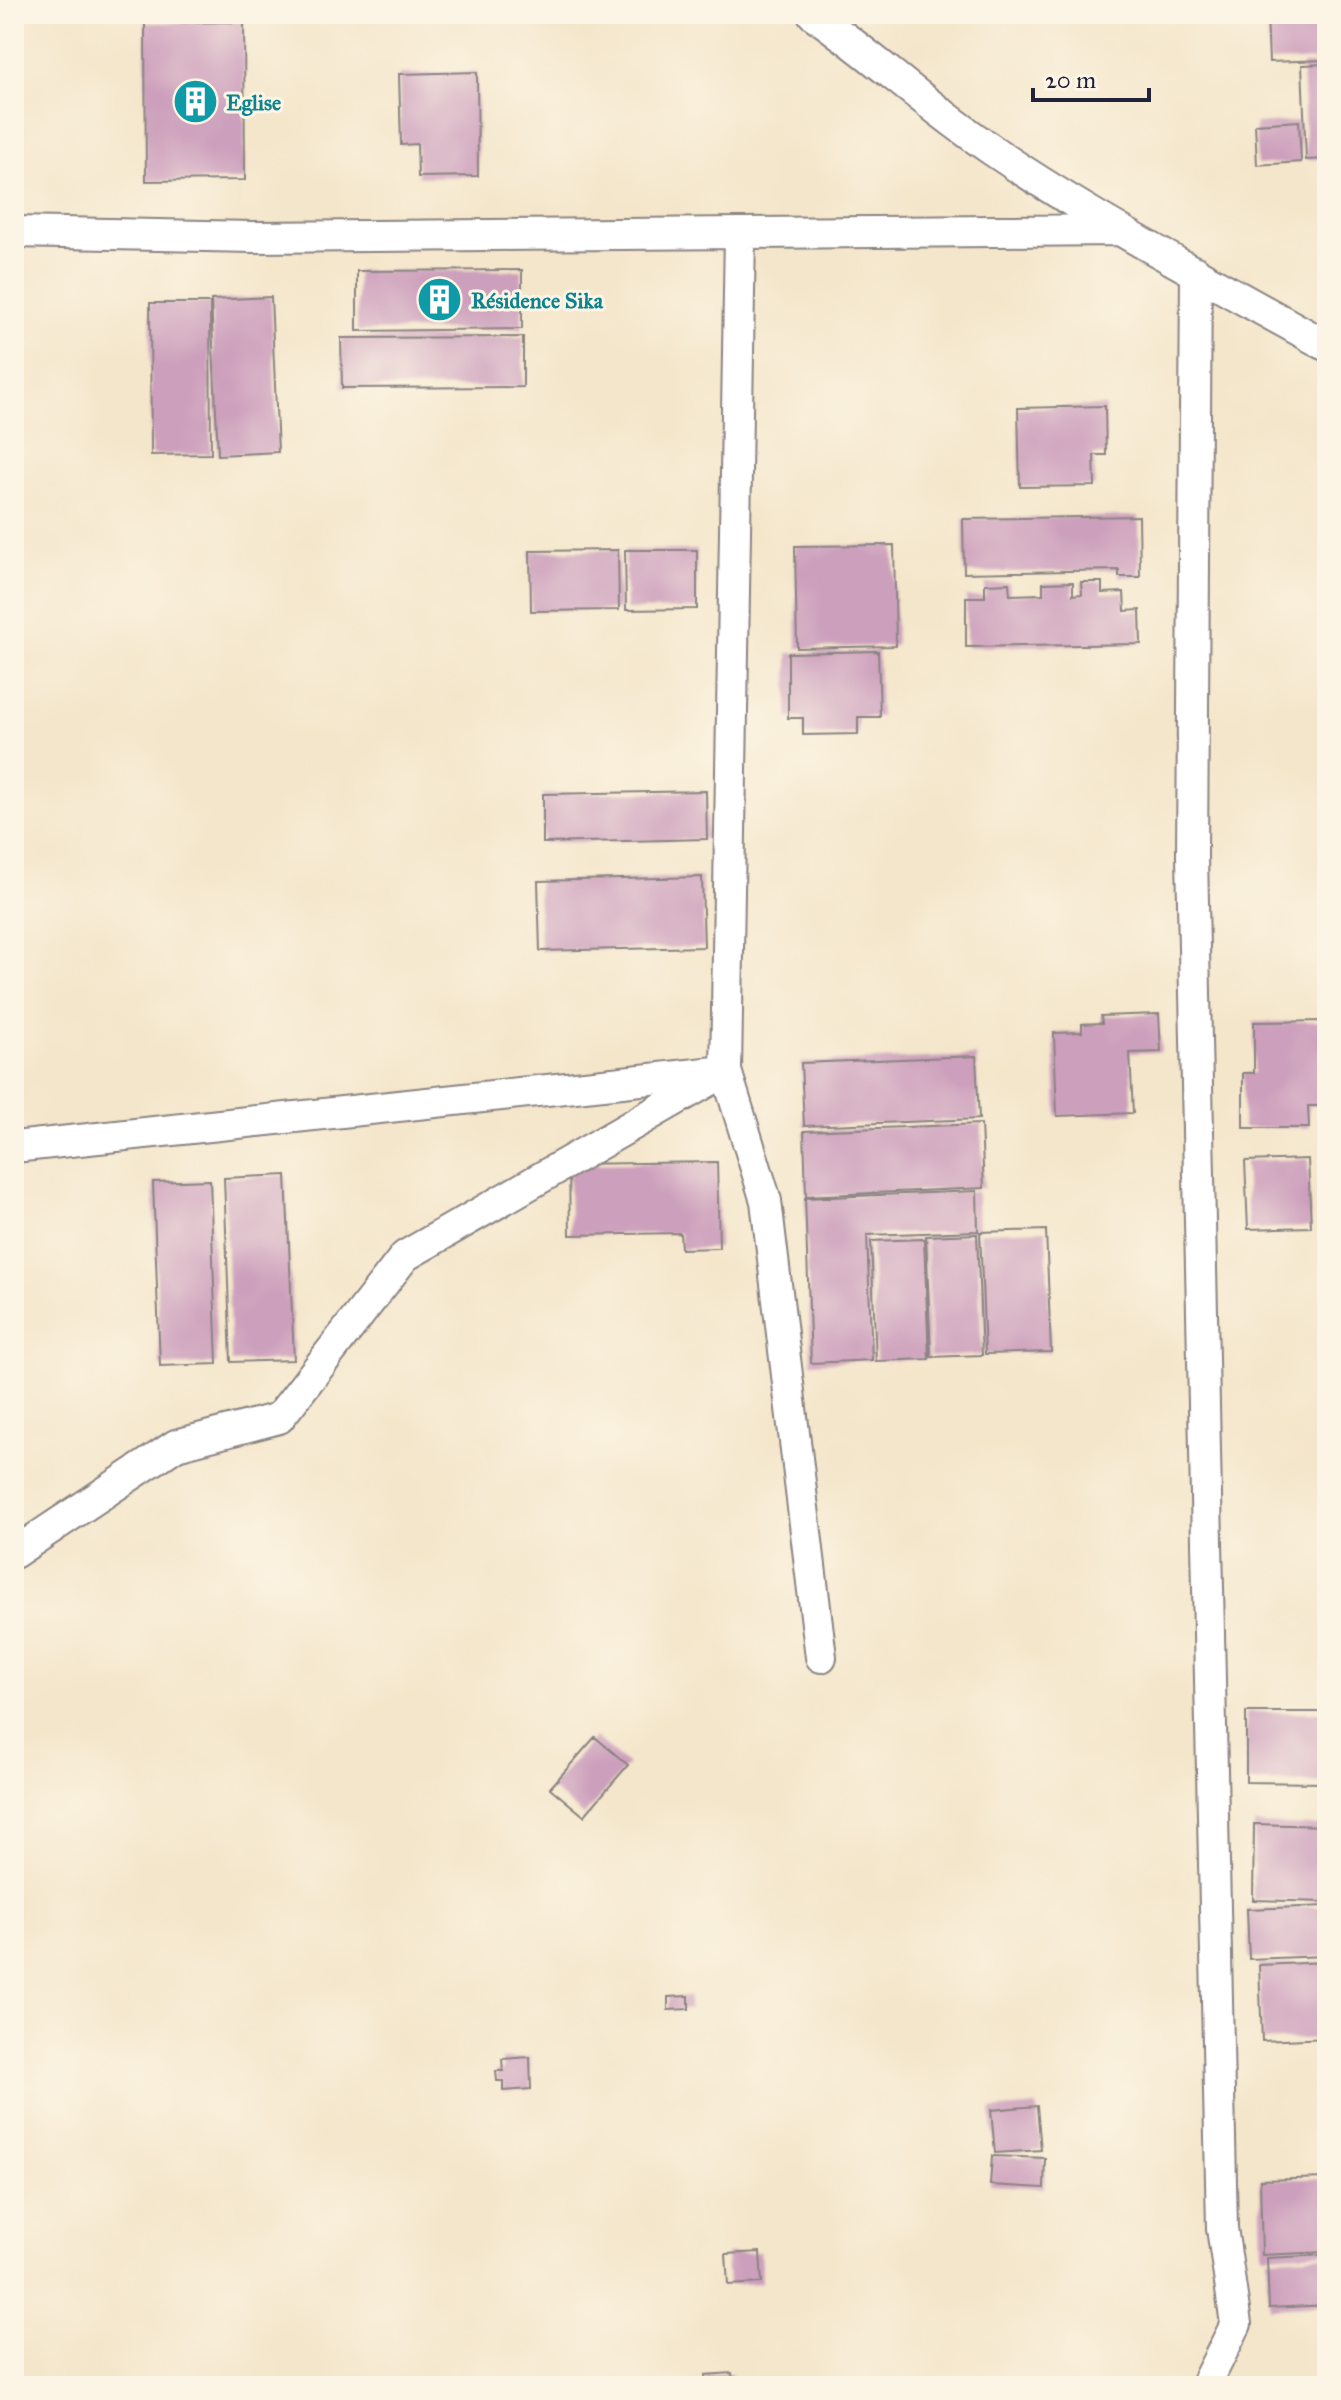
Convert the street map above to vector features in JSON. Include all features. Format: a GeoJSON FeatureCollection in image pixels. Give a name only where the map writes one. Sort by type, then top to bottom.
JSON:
{"type":"FeatureCollection","features":[{"type":"Feature","properties":{"kind":"street"},"geometry":{"type":"LineString","coordinates":[[813,14],[990,149],[1118,230],[1327,346]]}},
{"type":"Feature","properties":{"kind":"street"},"geometry":{"type":"LineString","coordinates":[[14,232],[253,237],[1118,230]]}},
{"type":"Feature","properties":{"kind":"street"},"geometry":{"type":"LineString","coordinates":[[740,233],[726,1071],[766,1201],[821,1657]]}},
{"type":"Feature","properties":{"kind":"street"},"geometry":{"type":"LineString","coordinates":[[1196,272],[1192,856],[1222,2228],[1236,2324],[1205,2386]]}},
{"type":"Feature","properties":{"kind":"street"},"geometry":{"type":"LineString","coordinates":[[14,1147],[726,1071]]}},
{"type":"Feature","properties":{"kind":"street"},"geometry":{"type":"LineString","coordinates":[[14,1553],[176,1445],[279,1418],[405,1256],[726,1071]]}},
{"type":"Feature","properties":{"kind":"building"},"geometry":{"type":"Polygon","coordinates":[[[1267,14],[1327,14],[1327,60],[1269,62],[1267,14]]]}},
{"type":"Feature","properties":{"kind":"building","name":"Eglise"},"geometry":{"type":"Polygon","coordinates":[[[244,22],[245,180],[146,181],[145,23],[244,22]]]}},
{"type":"Feature","properties":{"kind":"building"},"geometry":{"type":"Polygon","coordinates":[[[1327,64],[1327,159],[1306,160],[1302,65],[1327,64]]]}},
{"type":"Feature","properties":{"kind":"building"},"geometry":{"type":"Polygon","coordinates":[[[477,72],[478,176],[418,177],[417,144],[401,145],[399,74],[477,72]]]}},
{"type":"Feature","properties":{"kind":"building"},"geometry":{"type":"Polygon","coordinates":[[[1299,121],[1301,162],[1257,165],[1255,124],[1299,121]]]}},
{"type":"Feature","properties":{"kind":"building","name":"Résidence Sika"},"geometry":{"type":"Polygon","coordinates":[[[522,270],[522,329],[357,331],[357,271],[522,270]]]}},
{"type":"Feature","properties":{"kind":"building"},"geometry":{"type":"Polygon","coordinates":[[[271,297],[278,452],[218,455],[211,300],[271,297]]]}},
{"type":"Feature","properties":{"kind":"building"},"geometry":{"type":"Polygon","coordinates":[[[150,303],[210,303],[211,454],[151,455],[150,303]]]}},
{"type":"Feature","properties":{"kind":"building","name":"Résidence Sika"},"geometry":{"type":"Polygon","coordinates":[[[523,337],[523,387],[342,388],[341,338],[523,337]]]}},
{"type":"Feature","properties":{"kind":"building"},"geometry":{"type":"Polygon","coordinates":[[[1105,406],[1106,455],[1094,455],[1095,486],[1020,487],[1018,408],[1105,406]]]}},
{"type":"Feature","properties":{"kind":"building"},"geometry":{"type":"Polygon","coordinates":[[[1139,516],[1140,577],[1119,577],[1119,570],[964,573],[963,519],[1139,516]]]}},
{"type":"Feature","properties":{"kind":"building"},"geometry":{"type":"Polygon","coordinates":[[[894,545],[896,646],[797,648],[795,546],[894,545]]]}},
{"type":"Feature","properties":{"kind":"building"},"geometry":{"type":"Polygon","coordinates":[[[618,550],[619,610],[531,611],[530,551],[618,550]]]}},
{"type":"Feature","properties":{"kind":"building"},"geometry":{"type":"Polygon","coordinates":[[[625,550],[697,550],[697,609],[626,610],[625,550]]]}},
{"type":"Feature","properties":{"kind":"building"},"geometry":{"type":"Polygon","coordinates":[[[1073,582],[1073,595],[1082,594],[1081,582],[1102,582],[1102,593],[1124,592],[1125,611],[1140,610],[1141,644],[966,647],[966,597],[985,597],[985,584],[1009,583],[1010,595],[1043,594],[1043,583],[1073,582]]]}},
{"type":"Feature","properties":{"kind":"building"},"geometry":{"type":"Polygon","coordinates":[[[878,651],[880,717],[858,717],[858,734],[803,735],[803,718],[788,718],[788,653],[878,651]]]}},
{"type":"Feature","properties":{"kind":"building"},"geometry":{"type":"Polygon","coordinates":[[[706,791],[707,839],[543,843],[543,794],[706,791]]]}},
{"type":"Feature","properties":{"kind":"building"},"geometry":{"type":"Polygon","coordinates":[[[702,877],[704,947],[540,951],[538,881],[702,877]]]}},
{"type":"Feature","properties":{"kind":"building"},"geometry":{"type":"Polygon","coordinates":[[[1159,1014],[1161,1052],[1130,1053],[1133,1113],[1057,1116],[1054,1033],[1082,1032],[1082,1024],[1102,1023],[1101,1016],[1159,1014]]]}},
{"type":"Feature","properties":{"kind":"building"},"geometry":{"type":"Polygon","coordinates":[[[1327,1021],[1327,1106],[1308,1106],[1309,1128],[1243,1128],[1243,1073],[1254,1073],[1254,1022],[1327,1021]]]}},
{"type":"Feature","properties":{"kind":"building"},"geometry":{"type":"Polygon","coordinates":[[[976,1056],[979,1119],[804,1126],[801,1063],[976,1056]]]}},
{"type":"Feature","properties":{"kind":"building"},"geometry":{"type":"Polygon","coordinates":[[[981,1124],[984,1188],[806,1196],[804,1131],[981,1124]]]}},
{"type":"Feature","properties":{"kind":"building"},"geometry":{"type":"Polygon","coordinates":[[[1308,1159],[1311,1227],[1248,1229],[1245,1161],[1308,1159]]]}},
{"type":"Feature","properties":{"kind":"building"},"geometry":{"type":"Polygon","coordinates":[[[717,1162],[719,1248],[681,1249],[680,1233],[570,1235],[569,1164],[717,1162]]]}},
{"type":"Feature","properties":{"kind":"building"},"geometry":{"type":"Polygon","coordinates":[[[286,1175],[294,1360],[231,1362],[224,1178],[286,1175]]]}},
{"type":"Feature","properties":{"kind":"building"},"geometry":{"type":"Polygon","coordinates":[[[210,1180],[217,1364],[160,1366],[153,1182],[210,1180]]]}},
{"type":"Feature","properties":{"kind":"building"},"geometry":{"type":"Polygon","coordinates":[[[977,1191],[978,1231],[867,1235],[872,1360],[811,1363],[805,1198],[977,1191]]]}},
{"type":"Feature","properties":{"kind":"building"},"geometry":{"type":"Polygon","coordinates":[[[1046,1230],[1051,1352],[985,1354],[980,1232],[1046,1230]]]}},
{"type":"Feature","properties":{"kind":"building"},"geometry":{"type":"Polygon","coordinates":[[[977,1234],[982,1355],[931,1357],[926,1236],[977,1234]]]}},
{"type":"Feature","properties":{"kind":"building"},"geometry":{"type":"Polygon","coordinates":[[[924,1239],[929,1359],[876,1361],[871,1241],[924,1239]]]}},
{"type":"Feature","properties":{"kind":"building"},"geometry":{"type":"Polygon","coordinates":[[[1246,1712],[1327,1712],[1327,1783],[1246,1782],[1246,1712]]]}},
{"type":"Feature","properties":{"kind":"building"},"geometry":{"type":"Polygon","coordinates":[[[595,1737],[628,1765],[584,1816],[550,1788],[595,1737]]]}},
{"type":"Feature","properties":{"kind":"building"},"geometry":{"type":"Polygon","coordinates":[[[1254,1824],[1327,1826],[1327,1902],[1253,1900],[1254,1824]]]}},
{"type":"Feature","properties":{"kind":"building"},"geometry":{"type":"Polygon","coordinates":[[[1327,1906],[1327,1956],[1249,1959],[1247,1909],[1327,1906]]]}},
{"type":"Feature","properties":{"kind":"building"},"geometry":{"type":"Polygon","coordinates":[[[1327,1962],[1327,2038],[1262,2041],[1259,1965],[1327,1962]]]}},
{"type":"Feature","properties":{"kind":"building"},"geometry":{"type":"Polygon","coordinates":[[[689,1996],[689,2009],[668,2010],[668,1997],[689,1996]]]}},
{"type":"Feature","properties":{"kind":"building"},"geometry":{"type":"Polygon","coordinates":[[[530,2057],[531,2089],[503,2091],[503,2081],[497,2081],[496,2071],[503,2071],[502,2059],[530,2057]]]}},
{"type":"Feature","properties":{"kind":"building"},"geometry":{"type":"Polygon","coordinates":[[[1037,2106],[1041,2150],[995,2153],[991,2110],[1037,2106]]]}},
{"type":"Feature","properties":{"kind":"building"},"geometry":{"type":"Polygon","coordinates":[[[992,2156],[1045,2158],[1044,2188],[990,2185],[992,2156]]]}},
{"type":"Feature","properties":{"kind":"building"},"geometry":{"type":"Polygon","coordinates":[[[1327,2178],[1327,2252],[1262,2255],[1260,2180],[1327,2178]]]}},
{"type":"Feature","properties":{"kind":"building"},"geometry":{"type":"Polygon","coordinates":[[[760,2252],[762,2283],[728,2285],[726,2254],[760,2252]]]}},
{"type":"Feature","properties":{"kind":"building"},"geometry":{"type":"Polygon","coordinates":[[[1327,2255],[1327,2305],[1269,2308],[1267,2258],[1327,2255]]]}},
{"type":"Feature","properties":{"kind":"building"},"geometry":{"type":"Polygon","coordinates":[[[732,2373],[733,2386],[706,2386],[705,2375],[732,2373]]]}},
{"type":"Feature","properties":{"kind":"place","name":"Eglise"},"geometry":{"type":"Point","coordinates":[195,102]}},
{"type":"Feature","properties":{"kind":"place","name":"Résidence Sika"},"geometry":{"type":"Point","coordinates":[440,300]}}]}
